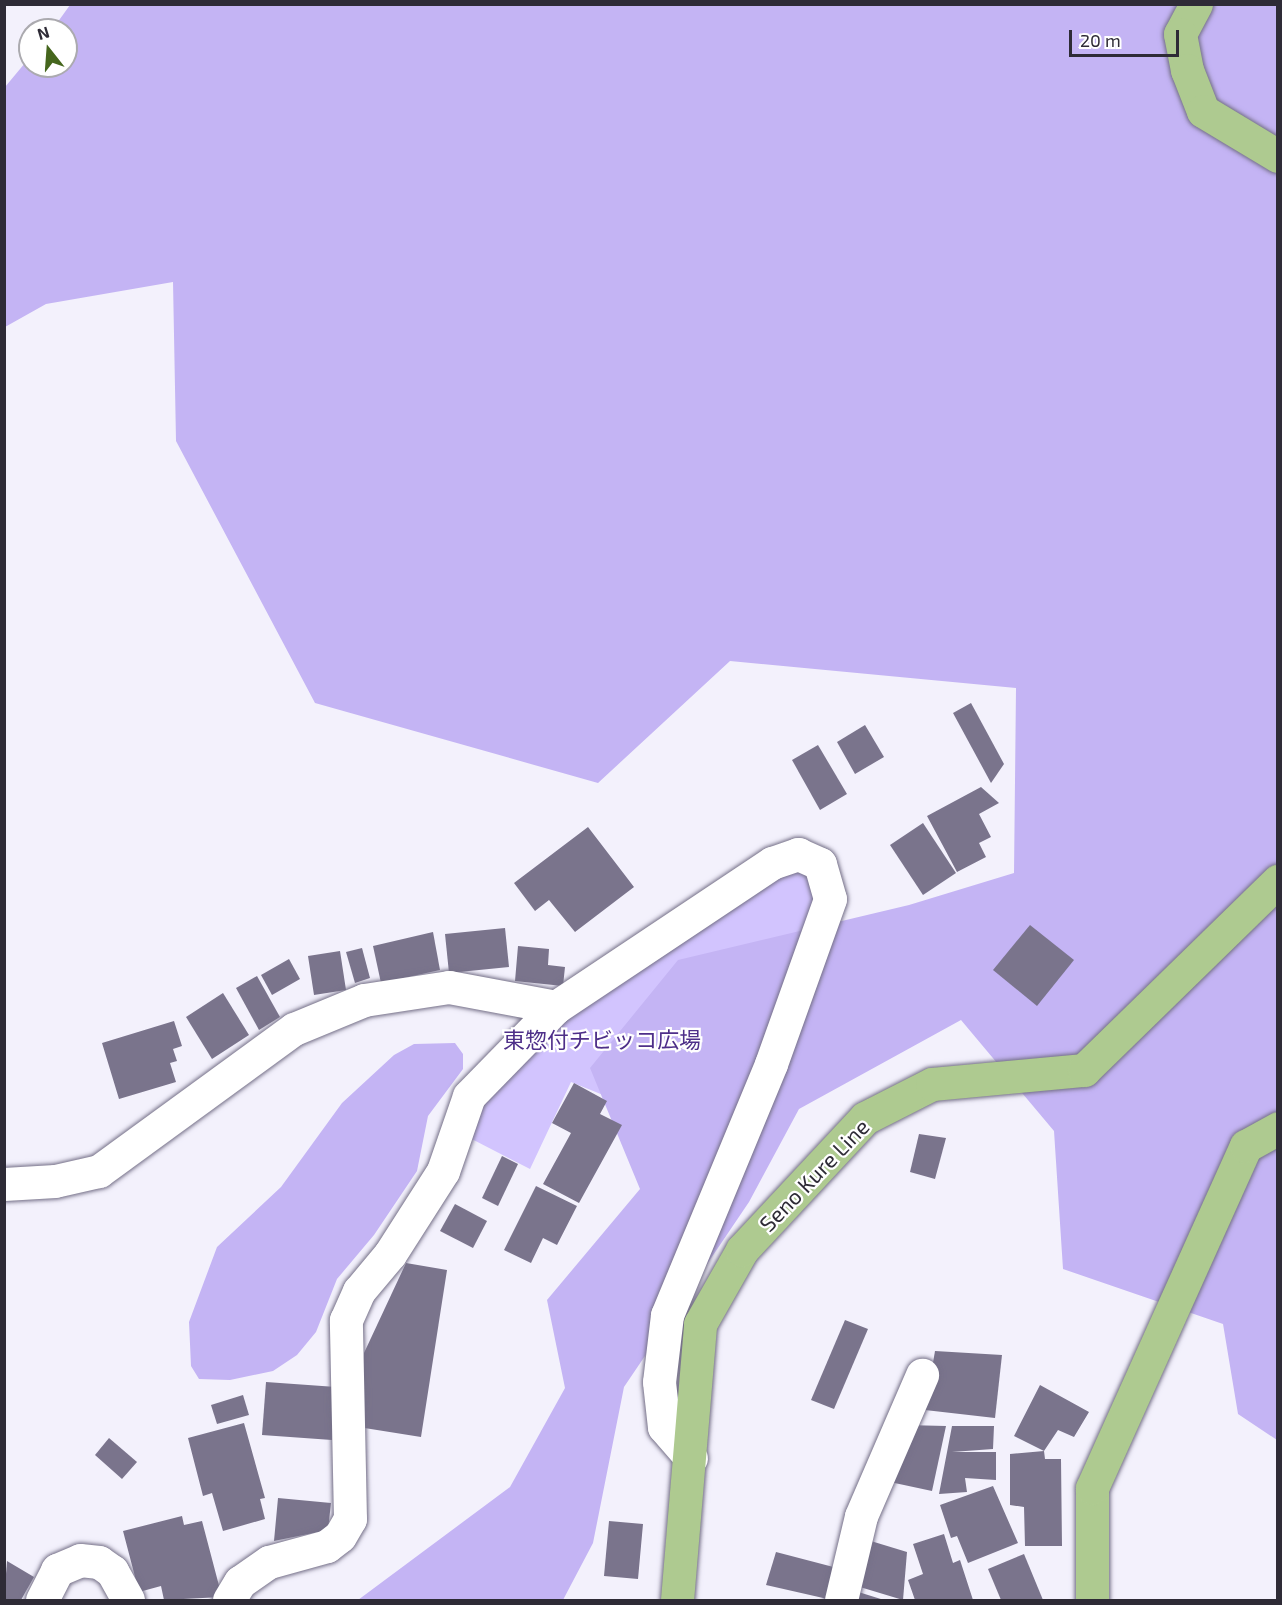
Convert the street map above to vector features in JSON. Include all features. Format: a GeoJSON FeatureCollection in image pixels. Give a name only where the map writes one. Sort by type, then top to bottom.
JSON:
{"type":"FeatureCollection","features":[{"type":"Feature","properties":{"kind":"main road"},"geometry":{"type":"LineString","coordinates":[[1196,4],[1180,34],[1187,70],[1203,111],[1278,156]]}},
{"type":"Feature","properties":{"kind":"main road","name":"Seno Kure Line"},"geometry":{"type":"LineString","coordinates":[[677,1600],[691,1458],[700,1324],[742,1250],[865,1118],[932,1084],[1084,1070],[1278,881]]}},
{"type":"Feature","properties":{"kind":"main road"},"geometry":{"type":"LineString","coordinates":[[1092,1600],[1092,1488],[1246,1146],[1278,1128]]}},
{"type":"Feature","properties":{"kind":"street"},"geometry":{"type":"LineString","coordinates":[[229,1600],[240,1582],[269,1562],[327,1546],[345,1528],[350,1519],[346,1320],[359,1291],[390,1254],[443,1171],[469,1096],[556,1007],[772,863],[798,854],[820,864],[830,899],[771,1064],[667,1315],[659,1382],[664,1427],[691,1458]]}},
{"type":"Feature","properties":{"kind":"street"},"geometry":{"type":"LineString","coordinates":[[4,1184],[55,1181],[99,1171],[294,1029],[364,1000],[449,987],[556,1007]]}},
{"type":"Feature","properties":{"kind":"street"},"geometry":{"type":"LineString","coordinates":[[841,1600],[861,1516],[922,1375]]}},
{"type":"Feature","properties":{"kind":"street"},"geometry":{"type":"LineString","coordinates":[[42,1600],[57,1570],[80,1560],[99,1562],[112,1572],[128,1600]]}},
{"type":"Feature","properties":{"kind":"green space","name":"東惣付チビッコ広場"},"geometry":{"type":"Polygon","coordinates":[[[798,860],[823,902],[797,962],[618,1101],[571,1082],[530,1169],[462,1134],[526,1044],[798,860]]]}},
{"type":"Feature","properties":{"kind":"shaded area"},"geometry":{"type":"Polygon","coordinates":[[[70,5],[1277,5],[1277,1440],[1238,1414],[1223,1324],[1063,1269],[1054,1131],[961,1020],[799,1109],[749,1202],[624,1387],[593,1543],[563,1600],[358,1600],[510,1487],[565,1388],[547,1300],[640,1189],[590,1068],[678,960],[909,905],[1014,873],[1016,688],[730,661],[598,783],[315,703],[176,441],[173,282],[46,304],[5,327],[5,87],[18,71],[18,78],[78,78],[78,18],[61,18],[70,5]]]}},
{"type":"Feature","properties":{"kind":"shaded area"},"geometry":{"type":"Polygon","coordinates":[[[455,1043],[463,1054],[463,1069],[428,1116],[417,1171],[374,1235],[337,1279],[316,1332],[297,1355],[273,1371],[230,1380],[199,1379],[191,1366],[189,1322],[217,1247],[281,1187],[342,1103],[394,1055],[414,1044],[455,1043]]]}},
{"type":"Feature","properties":{"kind":"building"},"geometry":{"type":"Polygon","coordinates":[[[971,703],[1004,764],[991,783],[953,713],[971,703]]]}},
{"type":"Feature","properties":{"kind":"building"},"geometry":{"type":"Polygon","coordinates":[[[865,725],[884,757],[855,774],[837,742],[865,725]]]}},
{"type":"Feature","properties":{"kind":"building"},"geometry":{"type":"Polygon","coordinates":[[[818,745],[847,794],[820,810],[792,760],[818,745]]]}},
{"type":"Feature","properties":{"kind":"building"},"geometry":{"type":"Polygon","coordinates":[[[981,787],[999,803],[979,814],[991,837],[979,843],[986,857],[957,872],[927,816],[981,787]]]}},
{"type":"Feature","properties":{"kind":"building"},"geometry":{"type":"Polygon","coordinates":[[[923,823],[956,873],[923,895],[890,845],[923,823]]]}},
{"type":"Feature","properties":{"kind":"building"},"geometry":{"type":"Polygon","coordinates":[[[588,827],[634,887],[575,932],[549,900],[535,911],[514,883],[588,827]]]}},
{"type":"Feature","properties":{"kind":"building"},"geometry":{"type":"Polygon","coordinates":[[[1030,925],[1074,960],[1037,1006],[993,970],[1030,925]]]}},
{"type":"Feature","properties":{"kind":"building"},"geometry":{"type":"Polygon","coordinates":[[[505,928],[509,967],[449,973],[445,934],[505,928]]]}},
{"type":"Feature","properties":{"kind":"building"},"geometry":{"type":"Polygon","coordinates":[[[433,932],[440,970],[381,983],[373,946],[433,932]]]}},
{"type":"Feature","properties":{"kind":"building"},"geometry":{"type":"Polygon","coordinates":[[[518,946],[549,949],[548,965],[565,967],[563,986],[515,981],[518,946]]]}},
{"type":"Feature","properties":{"kind":"building"},"geometry":{"type":"Polygon","coordinates":[[[362,948],[370,978],[355,983],[346,952],[362,948]]]}},
{"type":"Feature","properties":{"kind":"building"},"geometry":{"type":"Polygon","coordinates":[[[340,951],[346,990],[314,995],[308,956],[340,951]]]}},
{"type":"Feature","properties":{"kind":"building"},"geometry":{"type":"Polygon","coordinates":[[[289,959],[300,979],[272,995],[261,975],[289,959]]]}},
{"type":"Feature","properties":{"kind":"building"},"geometry":{"type":"Polygon","coordinates":[[[257,976],[280,1017],[259,1030],[236,988],[257,976]]]}},
{"type":"Feature","properties":{"kind":"building"},"geometry":{"type":"Polygon","coordinates":[[[223,993],[249,1035],[212,1059],[186,1017],[223,993]]]}},
{"type":"Feature","properties":{"kind":"building"},"geometry":{"type":"Polygon","coordinates":[[[174,1021],[182,1046],[173,1049],[177,1061],[170,1063],[176,1082],[119,1099],[102,1043],[174,1021]]]}},
{"type":"Feature","properties":{"kind":"building"},"geometry":{"type":"Polygon","coordinates":[[[574,1083],[607,1101],[600,1114],[622,1125],[579,1203],[543,1184],[571,1133],[552,1123],[574,1083]]]}},
{"type":"Feature","properties":{"kind":"building"},"geometry":{"type":"Polygon","coordinates":[[[919,1134],[946,1138],[935,1179],[910,1172],[919,1134]]]}},
{"type":"Feature","properties":{"kind":"building"},"geometry":{"type":"Polygon","coordinates":[[[502,1156],[518,1164],[498,1206],[482,1198],[502,1156]]]}},
{"type":"Feature","properties":{"kind":"building"},"geometry":{"type":"Polygon","coordinates":[[[536,1186],[577,1206],[557,1245],[543,1238],[531,1263],[504,1250],[536,1186]]]}},
{"type":"Feature","properties":{"kind":"building"},"geometry":{"type":"Polygon","coordinates":[[[455,1204],[487,1221],[473,1248],[440,1231],[455,1204]]]}},
{"type":"Feature","properties":{"kind":"building"},"geometry":{"type":"Polygon","coordinates":[[[406,1263],[447,1270],[421,1437],[352,1426],[364,1353],[406,1263]]]}},
{"type":"Feature","properties":{"kind":"building"},"geometry":{"type":"Polygon","coordinates":[[[845,1320],[868,1329],[834,1409],[811,1400],[845,1320]]]}},
{"type":"Feature","properties":{"kind":"building"},"geometry":{"type":"Polygon","coordinates":[[[935,1351],[1002,1355],[995,1418],[925,1410],[935,1351]]]}},
{"type":"Feature","properties":{"kind":"building"},"geometry":{"type":"Polygon","coordinates":[[[266,1382],[336,1387],[332,1440],[262,1435],[266,1382]]]}},
{"type":"Feature","properties":{"kind":"building"},"geometry":{"type":"Polygon","coordinates":[[[1040,1385],[1089,1412],[1074,1437],[1058,1430],[1044,1451],[1014,1436],[1040,1385]]]}},
{"type":"Feature","properties":{"kind":"building"},"geometry":{"type":"Polygon","coordinates":[[[243,1395],[249,1415],[217,1424],[211,1405],[243,1395]]]}},
{"type":"Feature","properties":{"kind":"building"},"geometry":{"type":"Polygon","coordinates":[[[244,1423],[265,1498],[260,1499],[265,1519],[223,1531],[212,1493],[203,1496],[188,1438],[244,1423]]]}},
{"type":"Feature","properties":{"kind":"building"},"geometry":{"type":"Polygon","coordinates":[[[905,1425],[946,1426],[932,1491],[890,1482],[905,1425]]]}},
{"type":"Feature","properties":{"kind":"building"},"geometry":{"type":"Polygon","coordinates":[[[952,1426],[994,1426],[993,1449],[952,1452],[996,1452],[996,1480],[965,1478],[967,1492],[939,1494],[952,1426]]]}},
{"type":"Feature","properties":{"kind":"building"},"geometry":{"type":"Polygon","coordinates":[[[109,1438],[137,1462],[122,1479],[95,1455],[109,1438]]]}},
{"type":"Feature","properties":{"kind":"building"},"geometry":{"type":"Polygon","coordinates":[[[1044,1451],[1045,1459],[1061,1459],[1062,1546],[1025,1546],[1024,1507],[1010,1505],[1010,1454],[1044,1451]]]}},
{"type":"Feature","properties":{"kind":"building"},"geometry":{"type":"Polygon","coordinates":[[[993,1486],[1018,1543],[968,1563],[957,1536],[951,1538],[940,1505],[993,1486]]]}},
{"type":"Feature","properties":{"kind":"building"},"geometry":{"type":"Polygon","coordinates":[[[278,1498],[331,1503],[328,1530],[274,1541],[278,1498]]]}},
{"type":"Feature","properties":{"kind":"building"},"geometry":{"type":"Polygon","coordinates":[[[182,1516],[184,1525],[202,1521],[222,1597],[164,1600],[161,1586],[139,1592],[123,1531],[182,1516]]]}},
{"type":"Feature","properties":{"kind":"building"},"geometry":{"type":"Polygon","coordinates":[[[609,1521],[643,1524],[638,1579],[604,1576],[609,1521]]]}},
{"type":"Feature","properties":{"kind":"building"},"geometry":{"type":"Polygon","coordinates":[[[944,1534],[953,1563],[960,1560],[973,1600],[915,1600],[908,1580],[923,1574],[913,1544],[944,1534]]]}},
{"type":"Feature","properties":{"kind":"building"},"geometry":{"type":"Polygon","coordinates":[[[861,1538],[907,1552],[903,1600],[850,1584],[861,1538]]]}},
{"type":"Feature","properties":{"kind":"building"},"geometry":{"type":"Polygon","coordinates":[[[776,1552],[841,1569],[832,1600],[766,1585],[776,1552]]]}},
{"type":"Feature","properties":{"kind":"building"},"geometry":{"type":"Polygon","coordinates":[[[1024,1554],[1043,1600],[1001,1600],[988,1569],[1024,1554]]]}},
{"type":"Feature","properties":{"kind":"building"},"geometry":{"type":"Polygon","coordinates":[[[7,1561],[34,1577],[21,1600],[4,1600],[7,1561]]]}},
{"type":"Feature","properties":{"kind":"building"},"geometry":{"type":"Polygon","coordinates":[[[852,1590],[884,1600],[849,1600],[852,1590]]]}}]}
